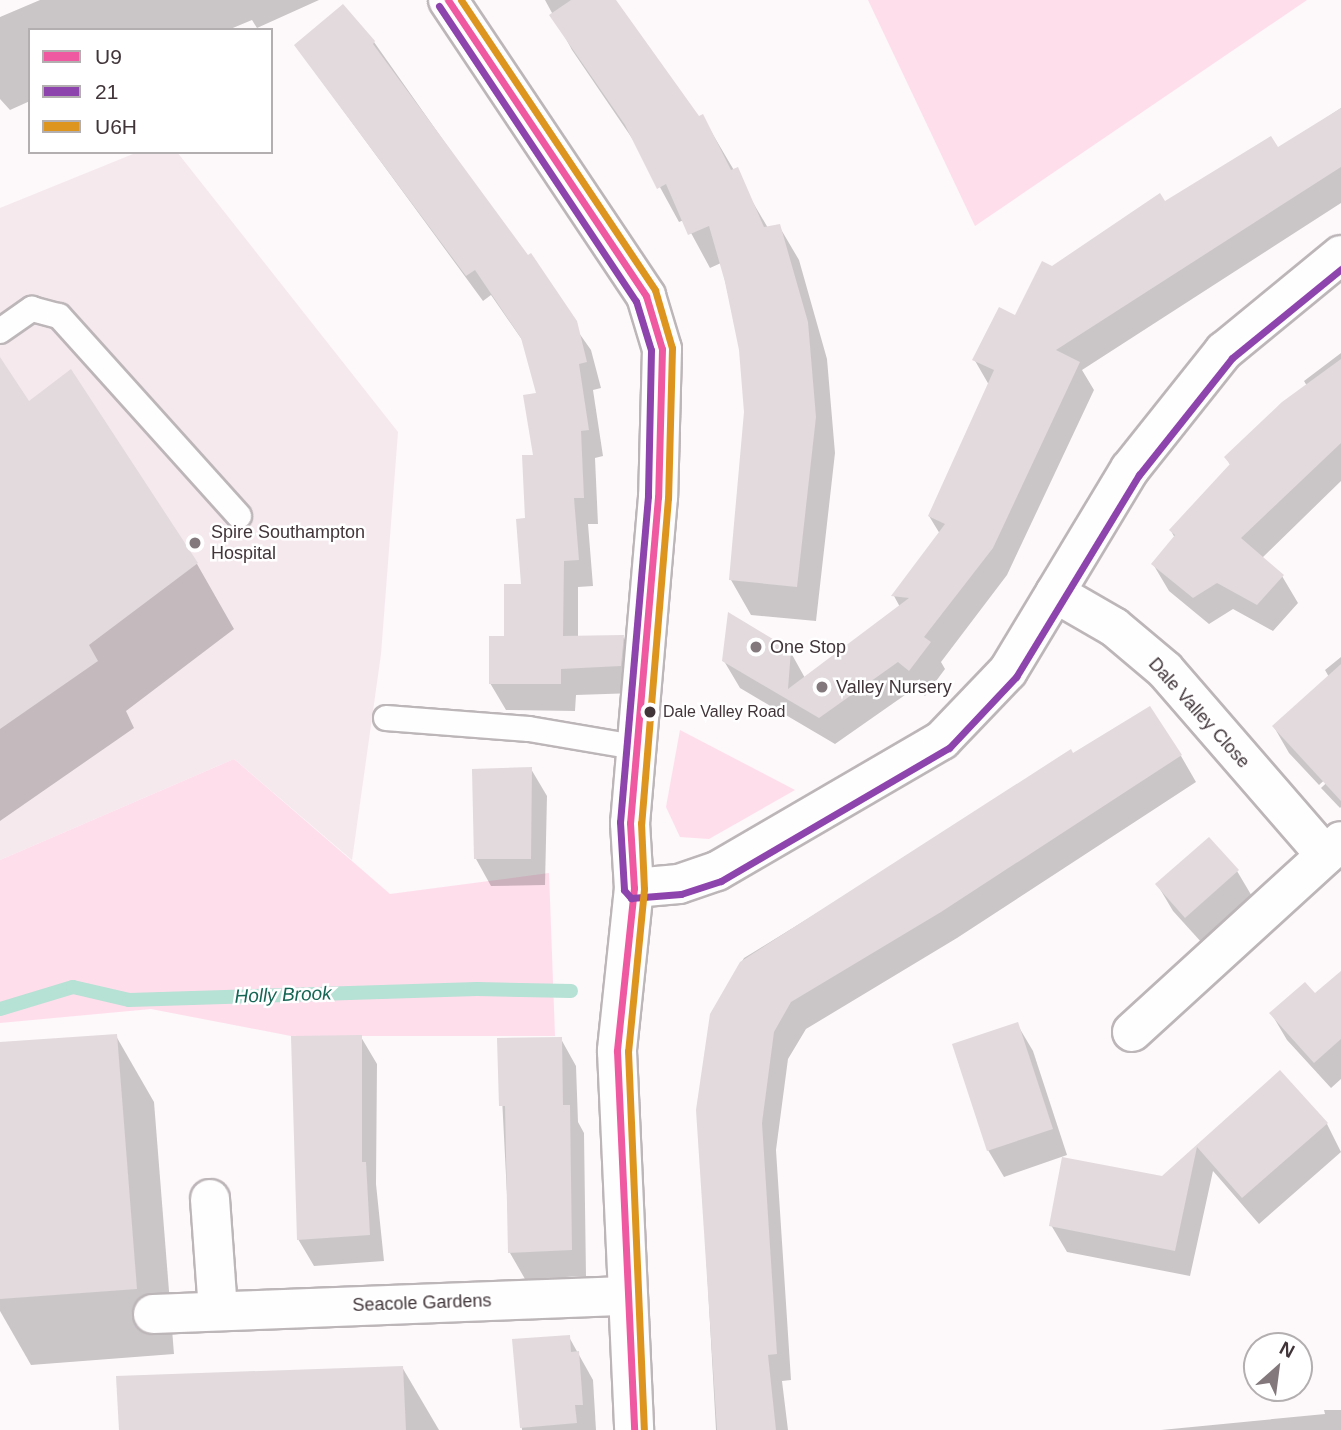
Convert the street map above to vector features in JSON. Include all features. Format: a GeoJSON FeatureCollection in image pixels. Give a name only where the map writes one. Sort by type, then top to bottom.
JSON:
{"type":"FeatureCollection","features":[{"type":"Feature","properties":{"kind":"street"},"geometry":{"type":"LineString","coordinates":[[448,0],[646,296],[662,349],[658,498],[634,747],[630,823],[634,888],[617,1051],[634,1430]]}},
{"type":"Feature","properties":{"kind":"street"},"geometry":{"type":"LineString","coordinates":[[634,888],[679,884],[717,871],[942,740],[1008,671],[1130,468],[1224,351],[1341,255]]}},
{"type":"Feature","properties":{"kind":"street","name":"Dale Valley Close"},"geometry":{"type":"LineString","coordinates":[[1055,593],[1114,627],[1165,670],[1333,848],[1132,1032]]}},
{"type":"Feature","properties":{"kind":"street"},"geometry":{"type":"LineString","coordinates":[[210,1199],[218,1310]]}},
{"type":"Feature","properties":{"kind":"street","name":"Seacole Gardens"},"geometry":{"type":"LineString","coordinates":[[153,1314],[626,1296]]}},
{"type":"Feature","properties":{"kind":"lane"},"geometry":{"type":"LineString","coordinates":[[0,331],[32,309],[59,316],[239,516]]}},
{"type":"Feature","properties":{"kind":"lane"},"geometry":{"type":"LineString","coordinates":[[386,718],[529,729],[634,747]]}},
{"type":"Feature","properties":{"kind":"shaded area"},"geometry":{"type":"Polygon","coordinates":[[[868,0],[1307,0],[975,226],[868,0]]]}},
{"type":"Feature","properties":{"kind":"shaded area","name":"Spire Southampton Hospital"},"geometry":{"type":"Polygon","coordinates":[[[133,154],[179,154],[398,432],[381,654],[352,860],[234,759],[0,860],[0,208],[133,154]]]}},
{"type":"Feature","properties":{"kind":"shaded area"},"geometry":{"type":"Polygon","coordinates":[[[680,730],[795,790],[709,839],[680,837],[666,807],[680,730]]]}},
{"type":"Feature","properties":{"kind":"shaded area"},"geometry":{"type":"Polygon","coordinates":[[[234,759],[390,894],[549,873],[555,1036],[291,1036],[151,1009],[0,1023],[0,860],[234,759]]]}},
{"type":"Feature","properties":{"kind":"building"},"geometry":{"type":"Polygon","coordinates":[[[571,0],[616,0],[699,116],[703,114],[731,170],[738,167],[764,227],[780,224],[808,322],[816,417],[797,587],[729,580],[744,412],[739,350],[725,282],[709,226],[688,235],[666,184],[657,189],[625,125],[549,15],[571,0]]]}},
{"type":"Feature","properties":{"kind":"building"},"geometry":{"type":"Polygon","coordinates":[[[343,4],[375,41],[373,44],[528,255],[531,253],[577,321],[587,362],[579,364],[589,430],[581,431],[584,498],[574,498],[579,560],[564,561],[563,636],[624,635],[621,666],[561,669],[561,684],[489,684],[489,636],[504,636],[504,584],[521,584],[516,519],[525,518],[522,455],[533,455],[523,395],[536,393],[521,338],[475,270],[466,276],[294,45],[343,4]]]}},
{"type":"Feature","properties":{"kind":"building"},"geometry":{"type":"Polygon","coordinates":[[[1341,108],[1341,167],[1056,350],[1080,362],[993,548],[924,637],[931,642],[909,671],[898,662],[819,718],[722,661],[728,612],[791,650],[788,689],[909,598],[891,596],[945,524],[928,516],[994,370],[972,360],[999,307],[1015,315],[1042,261],[1052,266],[1160,193],[1165,201],[1271,136],[1278,147],[1341,108]]]}},
{"type":"Feature","properties":{"kind":"building","name":"Spire Southampton Hospital"},"geometry":{"type":"Polygon","coordinates":[[[0,357],[29,401],[71,369],[198,563],[89,645],[98,661],[0,729],[0,357]]]}},
{"type":"Feature","properties":{"kind":"building"},"geometry":{"type":"Polygon","coordinates":[[[1341,359],[1341,443],[1241,538],[1284,575],[1257,605],[1217,583],[1193,598],[1151,564],[1175,535],[1169,530],[1230,464],[1224,457],[1282,402],[1341,359]]]}},
{"type":"Feature","properties":{"kind":"building"},"geometry":{"type":"Polygon","coordinates":[[[1341,664],[1341,801],[1272,726],[1341,664]]]}},
{"type":"Feature","properties":{"kind":"building"},"geometry":{"type":"Polygon","coordinates":[[[1150,706],[1182,755],[941,912],[791,1002],[774,1032],[762,1123],[777,1354],[768,1355],[776,1430],[717,1430],[696,1110],[710,1014],[740,962],[1071,749],[1073,753],[1150,706]]]}},
{"type":"Feature","properties":{"kind":"building"},"geometry":{"type":"Polygon","coordinates":[[[532,767],[531,859],[474,859],[472,769],[532,767]]]}},
{"type":"Feature","properties":{"kind":"building"},"geometry":{"type":"Polygon","coordinates":[[[1209,837],[1239,870],[1185,918],[1155,884],[1209,837]]]}},
{"type":"Feature","properties":{"kind":"building"},"geometry":{"type":"Polygon","coordinates":[[[1341,971],[1341,1039],[1314,1063],[1269,1013],[1305,982],[1315,993],[1341,971]]]}},
{"type":"Feature","properties":{"kind":"building"},"geometry":{"type":"Polygon","coordinates":[[[1018,1022],[1053,1129],[987,1151],[952,1044],[1018,1022]]]}},
{"type":"Feature","properties":{"kind":"building"},"geometry":{"type":"Polygon","coordinates":[[[117,1034],[137,1289],[0,1299],[0,1042],[117,1034]]]}},
{"type":"Feature","properties":{"kind":"building"},"geometry":{"type":"Polygon","coordinates":[[[362,1035],[362,1162],[366,1162],[370,1235],[297,1240],[291,1036],[362,1035]]]}},
{"type":"Feature","properties":{"kind":"building"},"geometry":{"type":"Polygon","coordinates":[[[562,1037],[563,1105],[570,1105],[572,1250],[508,1253],[505,1106],[499,1106],[497,1038],[562,1037]]]}},
{"type":"Feature","properties":{"kind":"building"},"geometry":{"type":"Polygon","coordinates":[[[1280,1070],[1328,1123],[1242,1198],[1197,1147],[1175,1251],[1049,1226],[1062,1157],[1162,1176],[1280,1070]]]}},
{"type":"Feature","properties":{"kind":"building"},"geometry":{"type":"Polygon","coordinates":[[[570,1335],[571,1352],[579,1351],[583,1405],[575,1405],[577,1423],[520,1428],[512,1339],[570,1335]]]}},
{"type":"Feature","properties":{"kind":"building"},"geometry":{"type":"Polygon","coordinates":[[[403,1366],[406,1430],[119,1430],[116,1376],[403,1366]]]}},
{"type":"Feature","properties":{"kind":"waterway","name":"Holly Brook"},"geometry":{"type":"LineString","coordinates":[[0,1009],[73,987],[129,1000],[477,989],[571,991]]}},
{"type":"Feature","properties":{"kind":"transit line","name":"U9"},"geometry":{"type":"LineString","coordinates":[[448,0],[646,296],[662,349],[658,497],[630,823],[634,888],[617,1051],[634,1430]]}},
{"type":"Feature","properties":{"kind":"transit line","name":"U6H"},"geometry":{"type":"LineString","coordinates":[[461,0],[655,290],[672,348],[668,498],[641,823],[644,889],[628,1051],[644,1430]]}},
{"type":"Feature","properties":{"kind":"transit line","name":"21"},"geometry":{"type":"LineString","coordinates":[[439,6],[636,301],[651,350],[648,496],[620,822],[624,890],[631,898],[681,894],[721,881],[949,748],[1016,677],[1139,475],[1232,358],[1341,269]]}},
{"type":"Feature","properties":{"kind":"place","name":"Spire Southampton Hospital"},"geometry":{"type":"Point","coordinates":[195,543]}},
{"type":"Feature","properties":{"kind":"place","name":"One Stop"},"geometry":{"type":"Point","coordinates":[756,647]}},
{"type":"Feature","properties":{"kind":"place","name":"Valley Nursery"},"geometry":{"type":"Point","coordinates":[822,687]}},
{"type":"Feature","properties":{"kind":"place","name":"Dale Valley Road"},"geometry":{"type":"Point","coordinates":[650,712]}}]}
